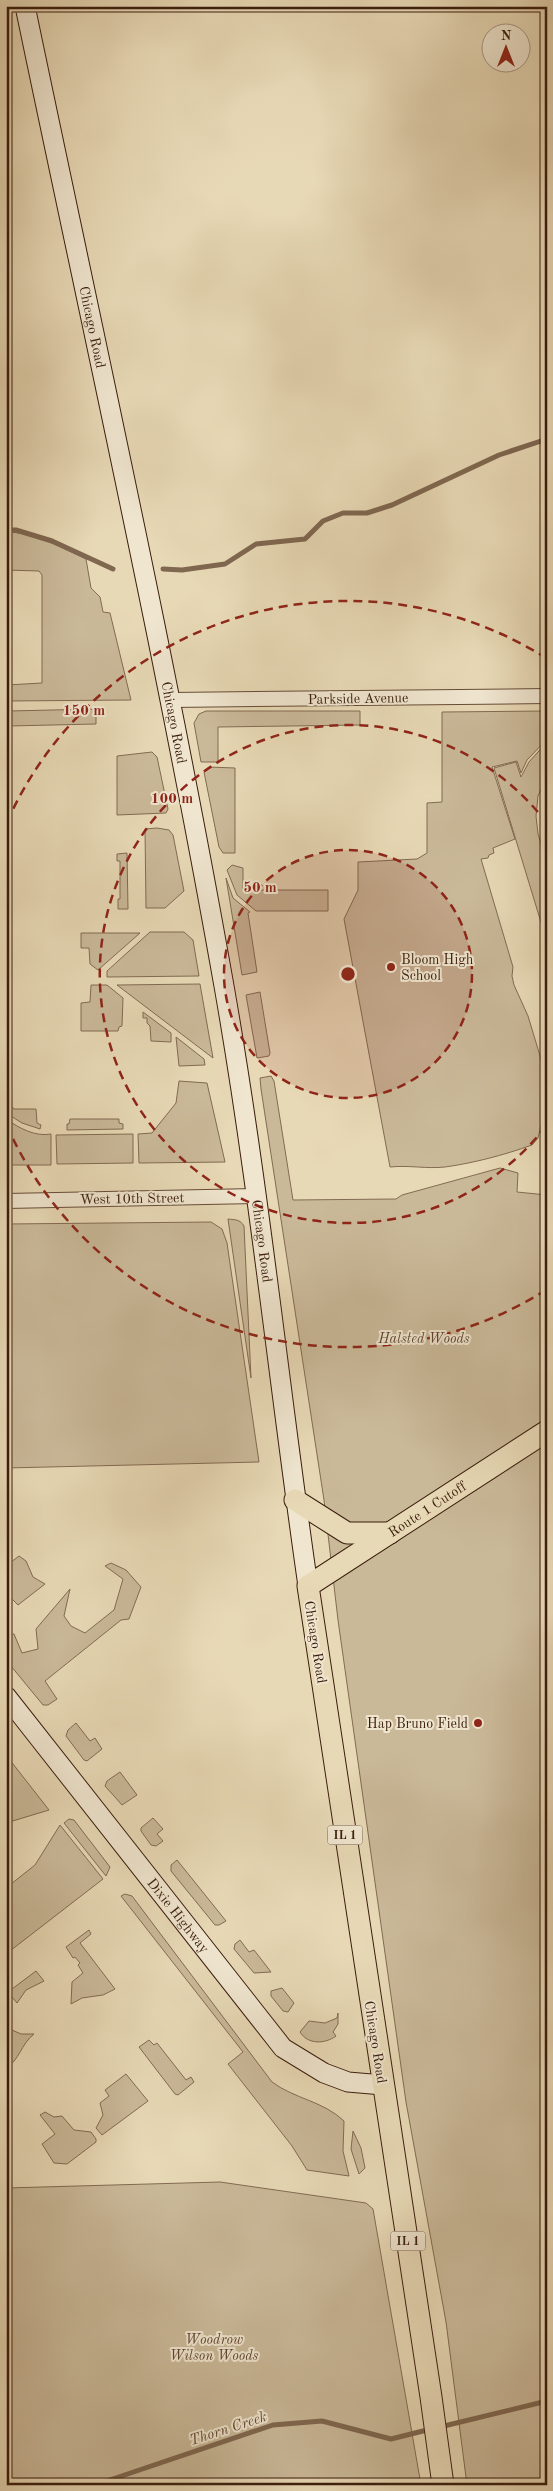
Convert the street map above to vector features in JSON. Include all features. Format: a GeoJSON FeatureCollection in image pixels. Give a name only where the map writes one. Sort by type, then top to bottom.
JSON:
{"type":"FeatureCollection","features":[{"type":"Feature","properties":{"kind":"main road","name":"Route 1 Cutoff"},"geometry":{"type":"LineString","coordinates":[[308,1586],[547,1431]]}},
{"type":"Feature","properties":{"kind":"main road"},"geometry":{"type":"LineString","coordinates":[[295,1500],[347,1532],[390,1532]]}},
{"type":"Feature","properties":{"kind":"main road","name":"Chicago Road"},"geometry":{"type":"LineString","coordinates":[[308,1586],[432,2397],[443,2485]]}},
{"type":"Feature","properties":{"kind":"street","name":"Chicago Road"},"geometry":{"type":"LineString","coordinates":[[25,6],[170,700],[224,988],[257,1196],[295,1500],[308,1586]]}},
{"type":"Feature","properties":{"kind":"street","name":"Parkside Avenue"},"geometry":{"type":"LineString","coordinates":[[170,700],[547,696]]}},
{"type":"Feature","properties":{"kind":"street","name":"West 10th Street"},"geometry":{"type":"LineString","coordinates":[[6,1201],[257,1196]]}},
{"type":"Feature","properties":{"kind":"street","name":"Dixie Highway"},"geometry":{"type":"LineString","coordinates":[[6,1696],[283,2048],[324,2073],[348,2082],[383,2085]]}},
{"type":"Feature","properties":{"kind":"green space"},"geometry":{"type":"Polygon","coordinates":[[[6,532],[37,538],[86,559],[91,588],[100,597],[103,612],[110,613],[131,700],[7,701],[7,685],[42,683],[42,575],[39,571],[6,570],[6,532]]]}},
{"type":"Feature","properties":{"kind":"green space"},"geometry":{"type":"Polygon","coordinates":[[[96,709],[96,724],[9,726],[9,711],[96,709]]]}},
{"type":"Feature","properties":{"kind":"green space"},"geometry":{"type":"Polygon","coordinates":[[[206,711],[360,711],[360,725],[218,727],[218,762],[201,762],[194,723],[199,714],[206,711]]]}},
{"type":"Feature","properties":{"kind":"green space"},"geometry":{"type":"Polygon","coordinates":[[[547,711],[547,739],[527,760],[521,773],[517,761],[492,767],[515,839],[493,848],[494,853],[489,855],[488,858],[481,859],[513,967],[514,985],[528,1016],[547,1079],[547,1101],[538,1138],[532,1145],[467,1163],[445,1167],[390,1167],[344,919],[358,890],[358,862],[417,859],[427,853],[427,803],[442,802],[442,712],[547,711]]]}},
{"type":"Feature","properties":{"kind":"green space"},"geometry":{"type":"Polygon","coordinates":[[[547,742],[547,777],[538,796],[536,816],[538,834],[547,862],[547,942],[494,768],[516,762],[521,777],[529,762],[547,742]]]}},
{"type":"Feature","properties":{"kind":"green space"},"geometry":{"type":"Polygon","coordinates":[[[152,752],[157,757],[168,809],[166,813],[117,815],[117,756],[152,752]]]}},
{"type":"Feature","properties":{"kind":"green space"},"geometry":{"type":"Polygon","coordinates":[[[209,767],[235,768],[235,853],[223,853],[219,847],[204,772],[209,767]]]}},
{"type":"Feature","properties":{"kind":"green space"},"geometry":{"type":"Polygon","coordinates":[[[145,829],[169,830],[173,835],[184,891],[165,908],[146,908],[145,829]]]}},
{"type":"Feature","properties":{"kind":"green space"},"geometry":{"type":"Polygon","coordinates":[[[127,853],[128,909],[118,909],[118,899],[120,899],[120,861],[117,861],[117,854],[127,853]]]}},
{"type":"Feature","properties":{"kind":"green space"},"geometry":{"type":"Polygon","coordinates":[[[232,865],[243,868],[243,890],[328,890],[328,911],[256,911],[237,895],[227,870],[232,865]]]}},
{"type":"Feature","properties":{"kind":"green space"},"geometry":{"type":"Polygon","coordinates":[[[226,878],[233,898],[250,912],[248,913],[257,972],[242,975],[226,878]]]}},
{"type":"Feature","properties":{"kind":"green space"},"geometry":{"type":"Polygon","coordinates":[[[150,932],[184,932],[193,940],[199,976],[107,977],[107,971],[150,932]]]}},
{"type":"Feature","properties":{"kind":"green space"},"geometry":{"type":"Polygon","coordinates":[[[81,933],[140,933],[98,970],[90,964],[89,948],[81,948],[81,933]]]}},
{"type":"Feature","properties":{"kind":"green space"},"geometry":{"type":"Polygon","coordinates":[[[200,984],[213,1058],[117,985],[200,984]]]}},
{"type":"Feature","properties":{"kind":"green space"},"geometry":{"type":"Polygon","coordinates":[[[91,985],[107,985],[123,998],[122,1026],[119,1027],[118,1031],[81,1031],[81,1003],[90,1002],[91,985]]]}},
{"type":"Feature","properties":{"kind":"green space"},"geometry":{"type":"Polygon","coordinates":[[[260,992],[270,1053],[269,1056],[257,1058],[246,995],[260,992]]]}},
{"type":"Feature","properties":{"kind":"green space"},"geometry":{"type":"Polygon","coordinates":[[[143,1012],[171,1033],[171,1042],[151,1041],[150,1026],[147,1023],[147,1018],[143,1018],[143,1012]]]}},
{"type":"Feature","properties":{"kind":"green space"},"geometry":{"type":"Polygon","coordinates":[[[176,1037],[204,1059],[205,1065],[179,1066],[176,1037]]]}},
{"type":"Feature","properties":{"kind":"green space"},"geometry":{"type":"Polygon","coordinates":[[[6,1050],[8,1102],[14,1109],[36,1109],[37,1123],[41,1125],[40,1129],[22,1123],[6,1113],[6,1050]]]}},
{"type":"Feature","properties":{"kind":"green space","name":"Halsted Woods"},"geometry":{"type":"Polygon","coordinates":[[[271,1076],[274,1081],[293,1200],[396,1199],[402,1195],[500,1168],[518,1173],[517,1192],[547,1195],[547,2485],[467,2485],[446,2322],[406,2102],[338,1620],[324,1500],[261,1089],[260,1078],[271,1076]]]}},
{"type":"Feature","properties":{"kind":"green space"},"geometry":{"type":"Polygon","coordinates":[[[179,1081],[207,1083],[225,1162],[139,1163],[138,1134],[152,1133],[176,1103],[179,1081]]]}},
{"type":"Feature","properties":{"kind":"green space"},"geometry":{"type":"Polygon","coordinates":[[[6,1119],[33,1133],[51,1134],[51,1165],[6,1165],[6,1119]]]}},
{"type":"Feature","properties":{"kind":"green space"},"geometry":{"type":"Polygon","coordinates":[[[70,1119],[119,1119],[119,1123],[123,1124],[123,1129],[67,1130],[67,1124],[69,1124],[70,1119]]]}},
{"type":"Feature","properties":{"kind":"green space"},"geometry":{"type":"Polygon","coordinates":[[[133,1134],[133,1163],[57,1164],[56,1135],[133,1134]]]}},
{"type":"Feature","properties":{"kind":"green space"},"geometry":{"type":"Polygon","coordinates":[[[228,1219],[239,1221],[244,1226],[251,1378],[228,1219]]]}},
{"type":"Feature","properties":{"kind":"green space"},"geometry":{"type":"Polygon","coordinates":[[[211,1222],[222,1229],[227,1243],[259,1462],[6,1468],[6,1224],[211,1222]]]}},
{"type":"Feature","properties":{"kind":"green space"},"geometry":{"type":"Polygon","coordinates":[[[19,1556],[26,1561],[33,1577],[45,1584],[18,1605],[6,1593],[6,1566],[19,1556]]]}},
{"type":"Feature","properties":{"kind":"green space"},"geometry":{"type":"Polygon","coordinates":[[[111,1563],[126,1570],[141,1587],[129,1619],[121,1620],[45,1681],[57,1699],[48,1705],[43,1705],[6,1660],[6,1634],[14,1634],[22,1653],[38,1649],[36,1629],[70,1589],[64,1616],[71,1626],[85,1633],[114,1610],[123,1579],[105,1566],[111,1563]]]}},
{"type":"Feature","properties":{"kind":"green space"},"geometry":{"type":"Polygon","coordinates":[[[76,1723],[90,1741],[95,1738],[102,1749],[87,1761],[84,1760],[66,1736],[68,1730],[76,1723]]]}},
{"type":"Feature","properties":{"kind":"green space"},"geometry":{"type":"Polygon","coordinates":[[[6,1755],[49,1810],[6,1823],[6,1755]]]}},
{"type":"Feature","properties":{"kind":"green space"},"geometry":{"type":"Polygon","coordinates":[[[120,1772],[137,1795],[122,1805],[105,1786],[107,1781],[120,1772]]]}},
{"type":"Feature","properties":{"kind":"green space"},"geometry":{"type":"Polygon","coordinates":[[[153,1818],[163,1829],[157,1834],[163,1841],[156,1846],[151,1845],[141,1831],[141,1828],[153,1818]]]}},
{"type":"Feature","properties":{"kind":"green space"},"geometry":{"type":"Polygon","coordinates":[[[69,1819],[74,1820],[110,1867],[106,1876],[64,1823],[69,1819]]]}},
{"type":"Feature","properties":{"kind":"green space"},"geometry":{"type":"Polygon","coordinates":[[[60,1825],[103,1879],[6,1954],[6,1888],[35,1865],[60,1825]]]}},
{"type":"Feature","properties":{"kind":"green space"},"geometry":{"type":"Polygon","coordinates":[[[177,1860],[226,1921],[215,1925],[171,1871],[171,1865],[177,1860]]]}},
{"type":"Feature","properties":{"kind":"green space"},"geometry":{"type":"Polygon","coordinates":[[[125,1894],[132,1896],[272,2082],[281,2088],[318,2104],[344,2121],[343,2151],[349,2176],[307,2170],[292,2146],[228,2064],[243,2052],[121,1896],[125,1894]]]}},
{"type":"Feature","properties":{"kind":"green space"},"geometry":{"type":"Polygon","coordinates":[[[89,1930],[91,1934],[80,1943],[115,1989],[103,1995],[82,1998],[71,2004],[72,1982],[83,1973],[78,1965],[80,1963],[75,1957],[73,1958],[66,1947],[89,1930]]]}},
{"type":"Feature","properties":{"kind":"green space"},"geometry":{"type":"Polygon","coordinates":[[[240,1940],[249,1952],[254,1950],[271,1972],[254,1973],[234,1949],[235,1944],[240,1940]]]}},
{"type":"Feature","properties":{"kind":"green space"},"geometry":{"type":"Polygon","coordinates":[[[36,1971],[44,1981],[26,1990],[17,2003],[8,1992],[36,1971]]]}},
{"type":"Feature","properties":{"kind":"green space"},"geometry":{"type":"Polygon","coordinates":[[[282,1988],[294,2003],[288,2012],[283,2011],[271,1996],[271,1991],[282,1988]]]}},
{"type":"Feature","properties":{"kind":"green space"},"geometry":{"type":"Polygon","coordinates":[[[338,2013],[338,2024],[333,2032],[336,2036],[332,2039],[322,2042],[312,2041],[300,2032],[309,2021],[325,2023],[337,2018],[338,2013]]]}},
{"type":"Feature","properties":{"kind":"green space"},"geometry":{"type":"Polygon","coordinates":[[[12,2030],[21,2034],[34,2034],[14,2061],[6,2068],[6,2034],[12,2030]]]}},
{"type":"Feature","properties":{"kind":"green space"},"geometry":{"type":"Polygon","coordinates":[[[149,2040],[154,2045],[157,2043],[186,2080],[191,2077],[194,2082],[178,2095],[175,2094],[139,2047],[149,2040]]]}},
{"type":"Feature","properties":{"kind":"green space"},"geometry":{"type":"Polygon","coordinates":[[[126,2074],[148,2101],[102,2135],[96,2128],[103,2115],[100,2103],[109,2096],[105,2090],[126,2074]]]}},
{"type":"Feature","properties":{"kind":"green space"},"geometry":{"type":"Polygon","coordinates":[[[45,2112],[54,2117],[62,2116],[74,2130],[91,2132],[96,2142],[67,2164],[54,2163],[42,2144],[55,2134],[40,2115],[45,2112]]]}},
{"type":"Feature","properties":{"kind":"green space"},"geometry":{"type":"Polygon","coordinates":[[[353,2131],[361,2148],[365,2168],[359,2174],[351,2149],[353,2131]]]}},
{"type":"Feature","properties":{"kind":"green space","name":"Woodrow Wilson Woods"},"geometry":{"type":"Polygon","coordinates":[[[220,2182],[366,2203],[373,2209],[421,2485],[6,2485],[6,2188],[220,2182]]]}},
{"type":"Feature","properties":{"kind":"waterway"},"geometry":{"type":"LineString","coordinates":[[163,569],[182,570],[225,564],[256,544],[305,539],[323,521],[343,513],[367,513],[392,505],[499,455],[547,439]]}},
{"type":"Feature","properties":{"kind":"waterway"},"geometry":{"type":"LineString","coordinates":[[6,530],[16,530],[52,541],[113,569]]}},
{"type":"Feature","properties":{"kind":"waterway","name":"Thorn Creek"},"geometry":{"type":"LineString","coordinates":[[440,2427],[547,2401]]}},
{"type":"Feature","properties":{"kind":"waterway","name":"Thorn Creek"},"geometry":{"type":"LineString","coordinates":[[95,2485],[273,2425],[322,2421],[391,2439],[431,2429]]}},
{"type":"Feature","properties":{"kind":"place","name":"Bloom High School"},"geometry":{"type":"Point","coordinates":[391,967]}},
{"type":"Feature","properties":{"kind":"place","name":"Hap Bruno Field"},"geometry":{"type":"Point","coordinates":[478,1723]}}]}
